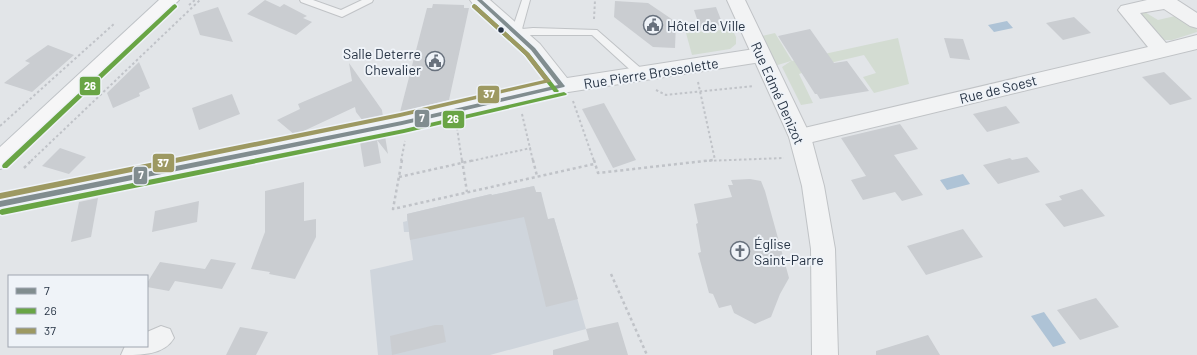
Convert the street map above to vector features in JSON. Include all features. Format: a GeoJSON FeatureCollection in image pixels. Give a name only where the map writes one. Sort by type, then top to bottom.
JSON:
{"type":"FeatureCollection","features":[{"type":"Feature","properties":{"kind":"main road"},"geometry":{"type":"LineString","coordinates":[[0,160],[170,0]]}},
{"type":"Feature","properties":{"kind":"street"},"geometry":{"type":"LineString","coordinates":[[479,0],[533,49],[565,95]]}},
{"type":"Feature","properties":{"kind":"street","name":"Rue Edmé Denizot"},"geometry":{"type":"LineString","coordinates":[[736,0],[800,137],[813,186],[823,250],[825,355]]}},
{"type":"Feature","properties":{"kind":"street"},"geometry":{"type":"LineString","coordinates":[[1162,50],[1127,10],[1167,2],[1197,22]]}},
{"type":"Feature","properties":{"kind":"street","name":"Rue de Soest"},"geometry":{"type":"LineString","coordinates":[[800,137],[1197,42]]}},
{"type":"Feature","properties":{"kind":"street","name":"Rue Pierre Brossolette"},"geometry":{"type":"LineString","coordinates":[[0,204],[402,123],[645,81],[694,65],[761,55]]}},
{"type":"Feature","properties":{"kind":"street"},"geometry":{"type":"LineString","coordinates":[[148,346],[161,338]]}},
{"type":"Feature","properties":{"kind":"street"},"geometry":{"type":"LineString","coordinates":[[134,355],[147,347]]}},
{"type":"Feature","properties":{"kind":"lane"},"geometry":{"type":"LineString","coordinates":[[304,0],[342,14],[369,0]]}},
{"type":"Feature","properties":{"kind":"lane"},"geometry":{"type":"LineString","coordinates":[[526,0],[516,33],[533,31],[594,32],[645,81]]}},
{"type":"Feature","properties":{"kind":"path"},"geometry":{"type":"LineString","coordinates":[[22,170],[200,0]]}},
{"type":"Feature","properties":{"kind":"path"},"geometry":{"type":"LineString","coordinates":[[594,32],[595,0]]}},
{"type":"Feature","properties":{"kind":"path"},"geometry":{"type":"LineString","coordinates":[[0,126],[117,21]]}},
{"type":"Feature","properties":{"kind":"path"},"geometry":{"type":"LineString","coordinates":[[694,65],[715,160]]}},
{"type":"Feature","properties":{"kind":"path"},"geometry":{"type":"LineString","coordinates":[[645,81],[666,95],[776,85]]}},
{"type":"Feature","properties":{"kind":"path"},"geometry":{"type":"LineString","coordinates":[[565,95],[574,103],[598,173],[715,160],[789,158]]}},
{"type":"Feature","properties":{"kind":"path"},"geometry":{"type":"LineString","coordinates":[[515,116],[529,113]]}},
{"type":"Feature","properties":{"kind":"path"},"geometry":{"type":"LineString","coordinates":[[522,114],[537,176]]}},
{"type":"Feature","properties":{"kind":"path"},"geometry":{"type":"LineString","coordinates":[[450,129],[465,126]]}},
{"type":"Feature","properties":{"kind":"path"},"geometry":{"type":"LineString","coordinates":[[457,128],[467,192]]}},
{"type":"Feature","properties":{"kind":"path"},"geometry":{"type":"LineString","coordinates":[[406,139],[393,209],[594,164]]}},
{"type":"Feature","properties":{"kind":"path"},"geometry":{"type":"LineString","coordinates":[[399,177],[530,148]]}},
{"type":"Feature","properties":{"kind":"path"},"geometry":{"type":"LineString","coordinates":[[611,274],[647,355]]}},
{"type":"Feature","properties":{"kind":"shaded area"},"geometry":{"type":"Polygon","coordinates":[[[1143,11],[1158,20],[1175,16],[1196,25],[1197,32],[1172,40],[1163,40],[1135,13],[1143,11]]]}},
{"type":"Feature","properties":{"kind":"shaded area"},"geometry":{"type":"Polygon","coordinates":[[[732,29],[736,37],[736,44],[730,49],[692,55],[686,33],[732,29]]]}},
{"type":"Feature","properties":{"kind":"shaded area"},"geometry":{"type":"Polygon","coordinates":[[[775,33],[792,61],[898,38],[909,84],[874,93],[863,77],[876,73],[864,55],[830,63],[799,74],[813,103],[801,105],[782,67],[791,61],[771,67],[757,37],[775,33]]]}},
{"type":"Feature","properties":{"kind":"shaded area"},"geometry":{"type":"Polygon","coordinates":[[[534,186],[536,192],[541,192],[544,220],[554,218],[586,329],[490,355],[378,355],[370,270],[413,260],[409,232],[404,232],[403,222],[407,221],[407,214],[491,194],[534,186]]]}},
{"type":"Feature","properties":{"kind":"water"},"geometry":{"type":"Polygon","coordinates":[[[1007,21],[1013,28],[994,32],[988,25],[1007,21]]]}},
{"type":"Feature","properties":{"kind":"water"},"geometry":{"type":"Polygon","coordinates":[[[963,174],[970,184],[947,190],[940,180],[963,174]]]}},
{"type":"Feature","properties":{"kind":"water"},"geometry":{"type":"Polygon","coordinates":[[[1044,312],[1066,343],[1053,347],[1031,316],[1044,312]]]}},
{"type":"Feature","properties":{"kind":"building"},"geometry":{"type":"Polygon","coordinates":[[[265,0],[280,7],[284,4],[307,16],[303,18],[312,22],[296,35],[247,14],[265,0]]]}},
{"type":"Feature","properties":{"kind":"building","name":"Hôtel de Ville"},"geometry":{"type":"Polygon","coordinates":[[[615,1],[648,3],[676,22],[675,48],[653,47],[614,17],[615,1]]]}},
{"type":"Feature","properties":{"kind":"building","name":"Salle Deterre Chevalier"},"geometry":{"type":"Polygon","coordinates":[[[433,4],[464,5],[464,8],[469,8],[449,100],[400,112],[427,8],[432,8],[433,4]]]}},
{"type":"Feature","properties":{"kind":"building"},"geometry":{"type":"Polygon","coordinates":[[[218,7],[233,42],[200,35],[193,15],[218,7]]]}},
{"type":"Feature","properties":{"kind":"building"},"geometry":{"type":"Polygon","coordinates":[[[716,7],[723,25],[700,28],[694,10],[716,7]]]}},
{"type":"Feature","properties":{"kind":"building"},"geometry":{"type":"Polygon","coordinates":[[[1074,17],[1091,33],[1063,40],[1046,23],[1074,17]]]}},
{"type":"Feature","properties":{"kind":"building"},"geometry":{"type":"Polygon","coordinates":[[[810,29],[834,63],[847,61],[869,91],[820,99],[817,94],[815,94],[778,36],[810,29]]]}},
{"type":"Feature","properties":{"kind":"building"},"geometry":{"type":"Polygon","coordinates":[[[944,38],[963,39],[970,60],[950,58],[944,38]]]}},
{"type":"Feature","properties":{"kind":"building"},"geometry":{"type":"Polygon","coordinates":[[[48,45],[74,55],[32,92],[4,83],[30,63],[25,61],[48,45]]]}},
{"type":"Feature","properties":{"kind":"building"},"geometry":{"type":"Polygon","coordinates":[[[139,62],[150,88],[139,93],[140,96],[113,108],[107,93],[139,62]]]}},
{"type":"Feature","properties":{"kind":"building"},"geometry":{"type":"Polygon","coordinates":[[[349,63],[382,110],[383,117],[363,121],[356,112],[355,107],[295,135],[277,120],[300,109],[298,104],[352,81],[349,63]]]}},
{"type":"Feature","properties":{"kind":"building"},"geometry":{"type":"Polygon","coordinates":[[[1164,72],[1192,99],[1170,105],[1142,77],[1164,72]]]}},
{"type":"Feature","properties":{"kind":"building"},"geometry":{"type":"Polygon","coordinates":[[[232,94],[240,114],[199,130],[192,108],[232,94]]]}},
{"type":"Feature","properties":{"kind":"building"},"geometry":{"type":"Polygon","coordinates":[[[604,103],[636,160],[613,168],[582,109],[604,103]]]}},
{"type":"Feature","properties":{"kind":"building"},"geometry":{"type":"Polygon","coordinates":[[[1006,106],[1020,123],[987,132],[973,114],[1006,106]]]}},
{"type":"Feature","properties":{"kind":"building"},"geometry":{"type":"Polygon","coordinates":[[[900,124],[918,149],[894,155],[923,195],[902,201],[895,192],[863,200],[851,180],[866,176],[841,138],[900,124]]]}},
{"type":"Feature","properties":{"kind":"building"},"geometry":{"type":"Polygon","coordinates":[[[385,136],[388,154],[377,140],[381,163],[364,167],[360,142],[385,136]]]}},
{"type":"Feature","properties":{"kind":"building"},"geometry":{"type":"Polygon","coordinates":[[[60,148],[86,157],[69,174],[42,166],[60,148]]]}},
{"type":"Feature","properties":{"kind":"building"},"geometry":{"type":"Polygon","coordinates":[[[1027,157],[1040,172],[998,184],[983,165],[1010,158],[1012,160],[1027,157]]]}},
{"type":"Feature","properties":{"kind":"building","name":"Église Saint-Parre"},"geometry":{"type":"Polygon","coordinates":[[[750,179],[761,181],[765,191],[789,278],[780,294],[771,317],[755,324],[734,313],[731,305],[719,308],[713,294],[709,293],[698,253],[701,252],[696,224],[698,223],[694,204],[732,197],[728,185],[733,185],[731,180],[750,179]]]}},
{"type":"Feature","properties":{"kind":"building"},"geometry":{"type":"Polygon","coordinates":[[[304,182],[304,221],[316,219],[316,237],[295,279],[269,274],[270,272],[251,269],[265,232],[265,191],[304,182]]]}},
{"type":"Feature","properties":{"kind":"building"},"geometry":{"type":"Polygon","coordinates":[[[534,186],[536,192],[541,192],[548,219],[554,218],[578,299],[546,307],[524,217],[410,240],[407,214],[491,194],[534,186]]]}},
{"type":"Feature","properties":{"kind":"building"},"geometry":{"type":"Polygon","coordinates":[[[1082,189],[1105,216],[1064,227],[1045,204],[1062,200],[1059,196],[1082,189]]]}},
{"type":"Feature","properties":{"kind":"building"},"geometry":{"type":"Polygon","coordinates":[[[98,198],[91,237],[71,242],[79,202],[98,198]]]}},
{"type":"Feature","properties":{"kind":"building"},"geometry":{"type":"Polygon","coordinates":[[[199,201],[197,222],[152,232],[155,211],[199,201]]]}},
{"type":"Feature","properties":{"kind":"building"},"geometry":{"type":"Polygon","coordinates":[[[963,229],[983,257],[926,275],[907,246],[963,229]]]}},
{"type":"Feature","properties":{"kind":"building"},"geometry":{"type":"Polygon","coordinates":[[[211,259],[236,263],[222,289],[175,281],[169,291],[148,287],[148,281],[160,262],[205,269],[211,259]]]}},
{"type":"Feature","properties":{"kind":"building"},"geometry":{"type":"Polygon","coordinates":[[[1096,298],[1119,327],[1080,340],[1057,310],[1096,298]]]}},
{"type":"Feature","properties":{"kind":"building"},"geometry":{"type":"Polygon","coordinates":[[[618,322],[628,355],[553,355],[553,350],[589,340],[586,329],[618,322]]]}},
{"type":"Feature","properties":{"kind":"building"},"geometry":{"type":"Polygon","coordinates":[[[435,325],[443,325],[446,342],[392,355],[390,336],[435,325]]]}},
{"type":"Feature","properties":{"kind":"building"},"geometry":{"type":"Polygon","coordinates":[[[240,327],[268,332],[256,355],[226,355],[240,327]]]}},
{"type":"Feature","properties":{"kind":"building"},"geometry":{"type":"Polygon","coordinates":[[[928,335],[940,355],[876,355],[876,351],[928,335]]]}},
{"type":"Feature","properties":{"kind":"transit line","name":"7"},"geometry":{"type":"LineString","coordinates":[[479,0],[533,49],[562,86]]}},
{"type":"Feature","properties":{"kind":"transit line","name":"26"},"geometry":{"type":"LineString","coordinates":[[5,166],[175,6]]}},
{"type":"Feature","properties":{"kind":"transit line","name":"26"},"geometry":{"type":"LineString","coordinates":[[474,6],[527,54],[556,91]]}},
{"type":"Feature","properties":{"kind":"transit line","name":"37"},"geometry":{"type":"LineString","coordinates":[[0,196],[400,115],[548,81],[527,54],[474,6]]}},
{"type":"Feature","properties":{"kind":"transit line","name":"7"},"geometry":{"type":"LineString","coordinates":[[0,204],[402,123],[562,86]]}},
{"type":"Feature","properties":{"kind":"transit line","name":"26"},"geometry":{"type":"LineString","coordinates":[[2,212],[404,131],[564,94]]}},
{"type":"Feature","properties":{"kind":"place","name":"Hôtel de Ville"},"geometry":{"type":"Point","coordinates":[653,25]}},
{"type":"Feature","properties":{"kind":"place","name":"Salle Deterre Chevalier"},"geometry":{"type":"Point","coordinates":[435,61]}},
{"type":"Feature","properties":{"kind":"place","name":"Église Saint-Parre"},"geometry":{"type":"Point","coordinates":[740,251]}}]}
